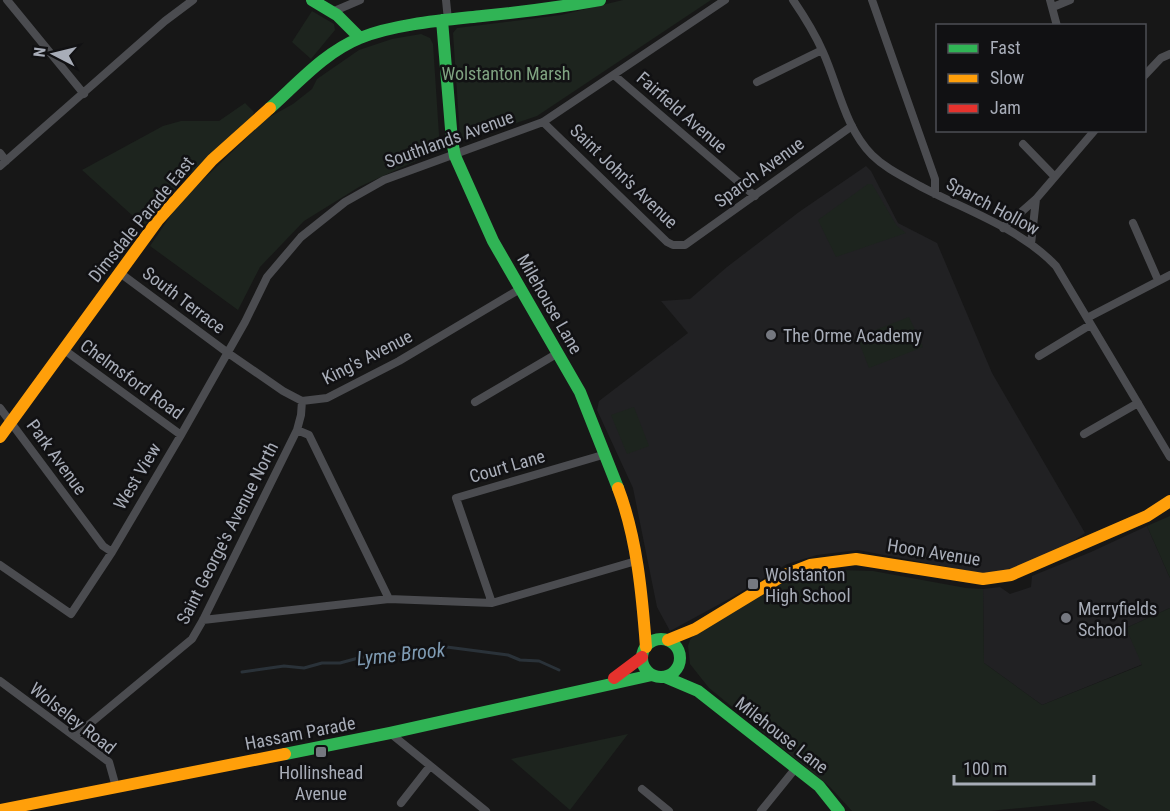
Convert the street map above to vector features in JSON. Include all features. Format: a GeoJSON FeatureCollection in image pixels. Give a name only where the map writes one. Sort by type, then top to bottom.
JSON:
{"type":"FeatureCollection","features":[{"type":"Feature","properties":{"kind":"main road"},"geometry":{"type":"LineString","coordinates":[[312,0],[332,12],[360,38]]}},
{"type":"Feature","properties":{"kind":"main road","name":"Dimsdale Parade East"},"geometry":{"type":"LineString","coordinates":[[0,437],[158,220],[212,160],[310,70],[342,47],[360,38],[446,12],[552,9],[600,0]]}},
{"type":"Feature","properties":{"kind":"main road","name":"Milehouse Lane"},"geometry":{"type":"LineString","coordinates":[[446,12],[452,141],[455,156],[478,212],[580,392],[606,454],[622,501],[636,561],[643,602],[644,652]]}},
{"type":"Feature","properties":{"kind":"main road","name":"Hoon Avenue"},"geometry":{"type":"LineString","coordinates":[[665,640],[695,629],[782,576],[810,565],[856,558],[983,579],[1011,575],[1147,516],[1170,501]]}},
{"type":"Feature","properties":{"kind":"main road","name":"Milehouse Lane"},"geometry":{"type":"LineString","coordinates":[[643,602],[656,631],[665,640]]}},
{"type":"Feature","properties":{"kind":"main road","name":"Hoon Avenue"},"geometry":{"type":"LineString","coordinates":[[679,655],[695,629]]}},
{"type":"Feature","properties":{"kind":"main road"},"geometry":{"type":"LineString","coordinates":[[655,640],[665,640],[679,655],[675,671],[665,677],[652,675],[644,667],[644,652],[655,640]]}},
{"type":"Feature","properties":{"kind":"main road","name":"Hassam Parade"},"geometry":{"type":"LineString","coordinates":[[606,684],[627,670],[644,652]]}},
{"type":"Feature","properties":{"kind":"main road","name":"Milehouse Lane"},"geometry":{"type":"LineString","coordinates":[[679,655],[684,671],[698,691]]}},
{"type":"Feature","properties":{"kind":"main road","name":"Hassam Parade"},"geometry":{"type":"LineString","coordinates":[[0,810],[390,733],[652,675]]}},
{"type":"Feature","properties":{"kind":"main road","name":"Milehouse Lane"},"geometry":{"type":"LineString","coordinates":[[665,677],[698,691],[819,786],[839,811]]}},
{"type":"Feature","properties":{"kind":"street"},"geometry":{"type":"LineString","coordinates":[[7,0],[84,94]]}},
{"type":"Feature","properties":{"kind":"street"},"geometry":{"type":"LineString","coordinates":[[0,153],[3,163],[165,21],[193,0]]}},
{"type":"Feature","properties":{"kind":"street"},"geometry":{"type":"LineString","coordinates":[[332,12],[360,0]]}},
{"type":"Feature","properties":{"kind":"street","name":"Southlands Avenue"},"geometry":{"type":"LineString","coordinates":[[228,353],[267,277],[301,237],[345,202],[384,180],[543,123],[725,0]]}},
{"type":"Feature","properties":{"kind":"street","name":"Sparch Hollow"},"geometry":{"type":"LineString","coordinates":[[793,0],[822,50],[852,126],[872,156],[894,172],[1031,244],[1056,267],[1170,457]]}},
{"type":"Feature","properties":{"kind":"street"},"geometry":{"type":"LineString","coordinates":[[872,0],[935,179],[935,194]]}},
{"type":"Feature","properties":{"kind":"street"},"geometry":{"type":"LineString","coordinates":[[1056,24],[1051,4],[1070,0]]}},
{"type":"Feature","properties":{"kind":"street"},"geometry":{"type":"LineString","coordinates":[[757,82],[822,50]]}},
{"type":"Feature","properties":{"kind":"street"},"geometry":{"type":"LineString","coordinates":[[1146,74],[1161,58],[1170,54]]}},
{"type":"Feature","properties":{"kind":"street","name":"Fairfield Avenue"},"geometry":{"type":"LineString","coordinates":[[615,76],[754,196]]}},
{"type":"Feature","properties":{"kind":"street","name":"Saint John's Avenue"},"geometry":{"type":"LineString","coordinates":[[543,123],[667,242],[673,245],[685,245]]}},
{"type":"Feature","properties":{"kind":"street","name":"Sparch Avenue"},"geometry":{"type":"LineString","coordinates":[[685,245],[852,126]]}},
{"type":"Feature","properties":{"kind":"street"},"geometry":{"type":"LineString","coordinates":[[1003,228],[1036,199],[1093,132]]}},
{"type":"Feature","properties":{"kind":"street"},"geometry":{"type":"LineString","coordinates":[[1023,144],[1054,177]]}},
{"type":"Feature","properties":{"kind":"street"},"geometry":{"type":"LineString","coordinates":[[1031,244],[1036,199]]}},
{"type":"Feature","properties":{"kind":"street"},"geometry":{"type":"LineString","coordinates":[[1133,223],[1158,280]]}},
{"type":"Feature","properties":{"kind":"street","name":"South Terrace"},"geometry":{"type":"LineString","coordinates":[[120,273],[228,353]]}},
{"type":"Feature","properties":{"kind":"street"},"geometry":{"type":"LineString","coordinates":[[1039,356],[1089,321],[1170,275]]}},
{"type":"Feature","properties":{"kind":"street","name":"King's Avenue"},"geometry":{"type":"LineString","coordinates":[[302,400],[327,398],[399,361],[520,289]]}},
{"type":"Feature","properties":{"kind":"street","name":"Chelmsford Road"},"geometry":{"type":"LineString","coordinates":[[63,349],[181,435]]}},
{"type":"Feature","properties":{"kind":"street"},"geometry":{"type":"LineString","coordinates":[[475,402],[558,352]]}},
{"type":"Feature","properties":{"kind":"street"},"geometry":{"type":"LineString","coordinates":[[228,353],[283,391],[302,400]]}},
{"type":"Feature","properties":{"kind":"street","name":"West View"},"geometry":{"type":"LineString","coordinates":[[0,565],[71,614],[112,552],[228,353]]}},
{"type":"Feature","properties":{"kind":"street","name":"Saint George's Avenue North"},"geometry":{"type":"LineString","coordinates":[[75,736],[192,639],[297,430],[302,400]]}},
{"type":"Feature","properties":{"kind":"street"},"geometry":{"type":"LineString","coordinates":[[1084,434],[1138,403]]}},
{"type":"Feature","properties":{"kind":"street","name":"Park Avenue"},"geometry":{"type":"LineString","coordinates":[[0,408],[103,546],[112,552]]}},
{"type":"Feature","properties":{"kind":"street"},"geometry":{"type":"LineString","coordinates":[[297,430],[309,435],[389,599]]}},
{"type":"Feature","properties":{"kind":"street","name":"Court Lane"},"geometry":{"type":"LineString","coordinates":[[492,603],[456,498],[606,454]]}},
{"type":"Feature","properties":{"kind":"street"},"geometry":{"type":"LineString","coordinates":[[203,620],[389,599],[492,603],[636,561]]}},
{"type":"Feature","properties":{"kind":"street","name":"Wolseley Road"},"geometry":{"type":"LineString","coordinates":[[0,681],[109,762],[116,787]]}},
{"type":"Feature","properties":{"kind":"street"},"geometry":{"type":"LineString","coordinates":[[390,733],[486,811]]}},
{"type":"Feature","properties":{"kind":"street"},"geometry":{"type":"LineString","coordinates":[[401,803],[430,766]]}},
{"type":"Feature","properties":{"kind":"street"},"geometry":{"type":"LineString","coordinates":[[761,811],[795,768]]}},
{"type":"Feature","properties":{"kind":"street"},"geometry":{"type":"LineString","coordinates":[[642,789],[669,811]]}},
{"type":"Feature","properties":{"kind":"shaded area","name":"The Orme Academy"},"geometry":{"type":"Polygon","coordinates":[[[866,166],[871,171],[898,223],[937,243],[992,373],[1085,533],[1060,550],[993,578],[858,550],[817,555],[787,564],[670,631],[657,607],[633,488],[597,410],[599,401],[688,333],[661,301],[690,299],[727,267],[799,212],[866,166]]]}},
{"type":"Feature","properties":{"kind":"shaded area","name":"Merryfields School"},"geometry":{"type":"Polygon","coordinates":[[[1147,526],[1170,578],[1170,608],[1126,628],[1143,664],[1042,705],[984,663],[983,589],[1000,587],[1010,594],[1031,587],[1032,576],[1147,526]]]}},
{"type":"Feature","properties":{"kind":"green space","name":"Wolstanton Marsh"},"geometry":{"type":"Polygon","coordinates":[[[623,0],[711,0],[537,116],[466,140],[460,137],[453,33],[457,28],[561,15],[623,0]]]}},
{"type":"Feature","properties":{"kind":"green space"},"geometry":{"type":"Polygon","coordinates":[[[312,11],[334,24],[335,30],[311,59],[292,42],[312,11]]]}},
{"type":"Feature","properties":{"kind":"green space"},"geometry":{"type":"Polygon","coordinates":[[[421,34],[430,38],[433,44],[440,150],[359,187],[304,221],[260,267],[238,310],[150,246],[179,203],[266,119],[293,104],[312,89],[317,79],[359,50],[392,39],[421,34]]]}},
{"type":"Feature","properties":{"kind":"green space"},"geometry":{"type":"Polygon","coordinates":[[[245,103],[254,112],[252,117],[178,185],[144,226],[82,170],[163,126],[181,121],[219,121],[245,103]]]}},
{"type":"Feature","properties":{"kind":"green space"},"geometry":{"type":"Polygon","coordinates":[[[868,184],[872,184],[897,226],[906,233],[836,257],[818,220],[868,184]]]}},
{"type":"Feature","properties":{"kind":"green space"},"geometry":{"type":"Polygon","coordinates":[[[909,317],[923,347],[869,368],[857,337],[909,317]]]}},
{"type":"Feature","properties":{"kind":"green space"},"geometry":{"type":"Polygon","coordinates":[[[634,407],[649,446],[627,454],[611,415],[634,407]]]}},
{"type":"Feature","properties":{"kind":"green space"},"geometry":{"type":"Polygon","coordinates":[[[1170,516],[1170,578],[1147,526],[1170,516]]]}},
{"type":"Feature","properties":{"kind":"green space"},"geometry":{"type":"Polygon","coordinates":[[[839,570],[873,571],[983,589],[984,663],[1042,705],[1142,665],[1126,628],[1170,608],[1170,811],[1111,811],[1094,801],[989,811],[852,811],[830,787],[709,688],[690,664],[688,646],[696,633],[776,584],[807,573],[839,570]]]}},
{"type":"Feature","properties":{"kind":"green space"},"geometry":{"type":"Polygon","coordinates":[[[628,734],[570,810],[511,759],[628,734]]]}},
{"type":"Feature","properties":{"kind":"waterway","name":"Lyme Brook"},"geometry":{"type":"LineString","coordinates":[[242,672],[284,666],[304,668],[362,657],[424,652],[439,646],[508,655],[520,660],[539,661],[559,670]]}},
{"type":"Feature","properties":{"kind":"traffic: fast"},"geometry":{"type":"LineString","coordinates":[[312,0],[337,15],[360,38]]}},
{"type":"Feature","properties":{"kind":"traffic: fast"},"geometry":{"type":"LineString","coordinates":[[270,108],[335,51],[373,33],[420,23],[600,0]]}},
{"type":"Feature","properties":{"kind":"traffic: fast"},"geometry":{"type":"LineString","coordinates":[[442,20],[455,156],[493,241],[580,392],[618,488]]}},
{"type":"Feature","properties":{"kind":"traffic: fast"},"geometry":{"type":"LineString","coordinates":[[661,639],[674,645],[680,658],[674,671],[661,677],[648,671],[642,658],[648,645],[661,639]]}},
{"type":"Feature","properties":{"kind":"traffic: fast"},"geometry":{"type":"LineString","coordinates":[[285,754],[652,675]]}},
{"type":"Feature","properties":{"kind":"traffic: fast"},"geometry":{"type":"LineString","coordinates":[[665,677],[698,691],[819,786],[839,811]]}},
{"type":"Feature","properties":{"kind":"traffic: slow"},"geometry":{"type":"LineString","coordinates":[[0,437],[158,220],[212,160],[270,108]]}},
{"type":"Feature","properties":{"kind":"traffic: slow"},"geometry":{"type":"LineString","coordinates":[[618,488],[634,546],[646,647]]}},
{"type":"Feature","properties":{"kind":"traffic: slow"},"geometry":{"type":"LineString","coordinates":[[668,640],[695,629],[782,576],[810,565],[856,559],[983,579],[1011,575],[1147,516],[1170,501]]}},
{"type":"Feature","properties":{"kind":"traffic: slow"},"geometry":{"type":"LineString","coordinates":[[0,810],[285,754]]}},
{"type":"Feature","properties":{"kind":"traffic: jam"},"geometry":{"type":"LineString","coordinates":[[614,678],[642,657]]}},
{"type":"Feature","properties":{"kind":"place","name":"The Orme Academy"},"geometry":{"type":"Point","coordinates":[771,335]}},
{"type":"Feature","properties":{"kind":"place","name":"Wolstanton High School"},"geometry":{"type":"Point","coordinates":[753,584]}},
{"type":"Feature","properties":{"kind":"place","name":"Merryfields School"},"geometry":{"type":"Point","coordinates":[1066,618]}},
{"type":"Feature","properties":{"kind":"place","name":"Hollinshead Avenue"},"geometry":{"type":"Point","coordinates":[321,752]}}]}
